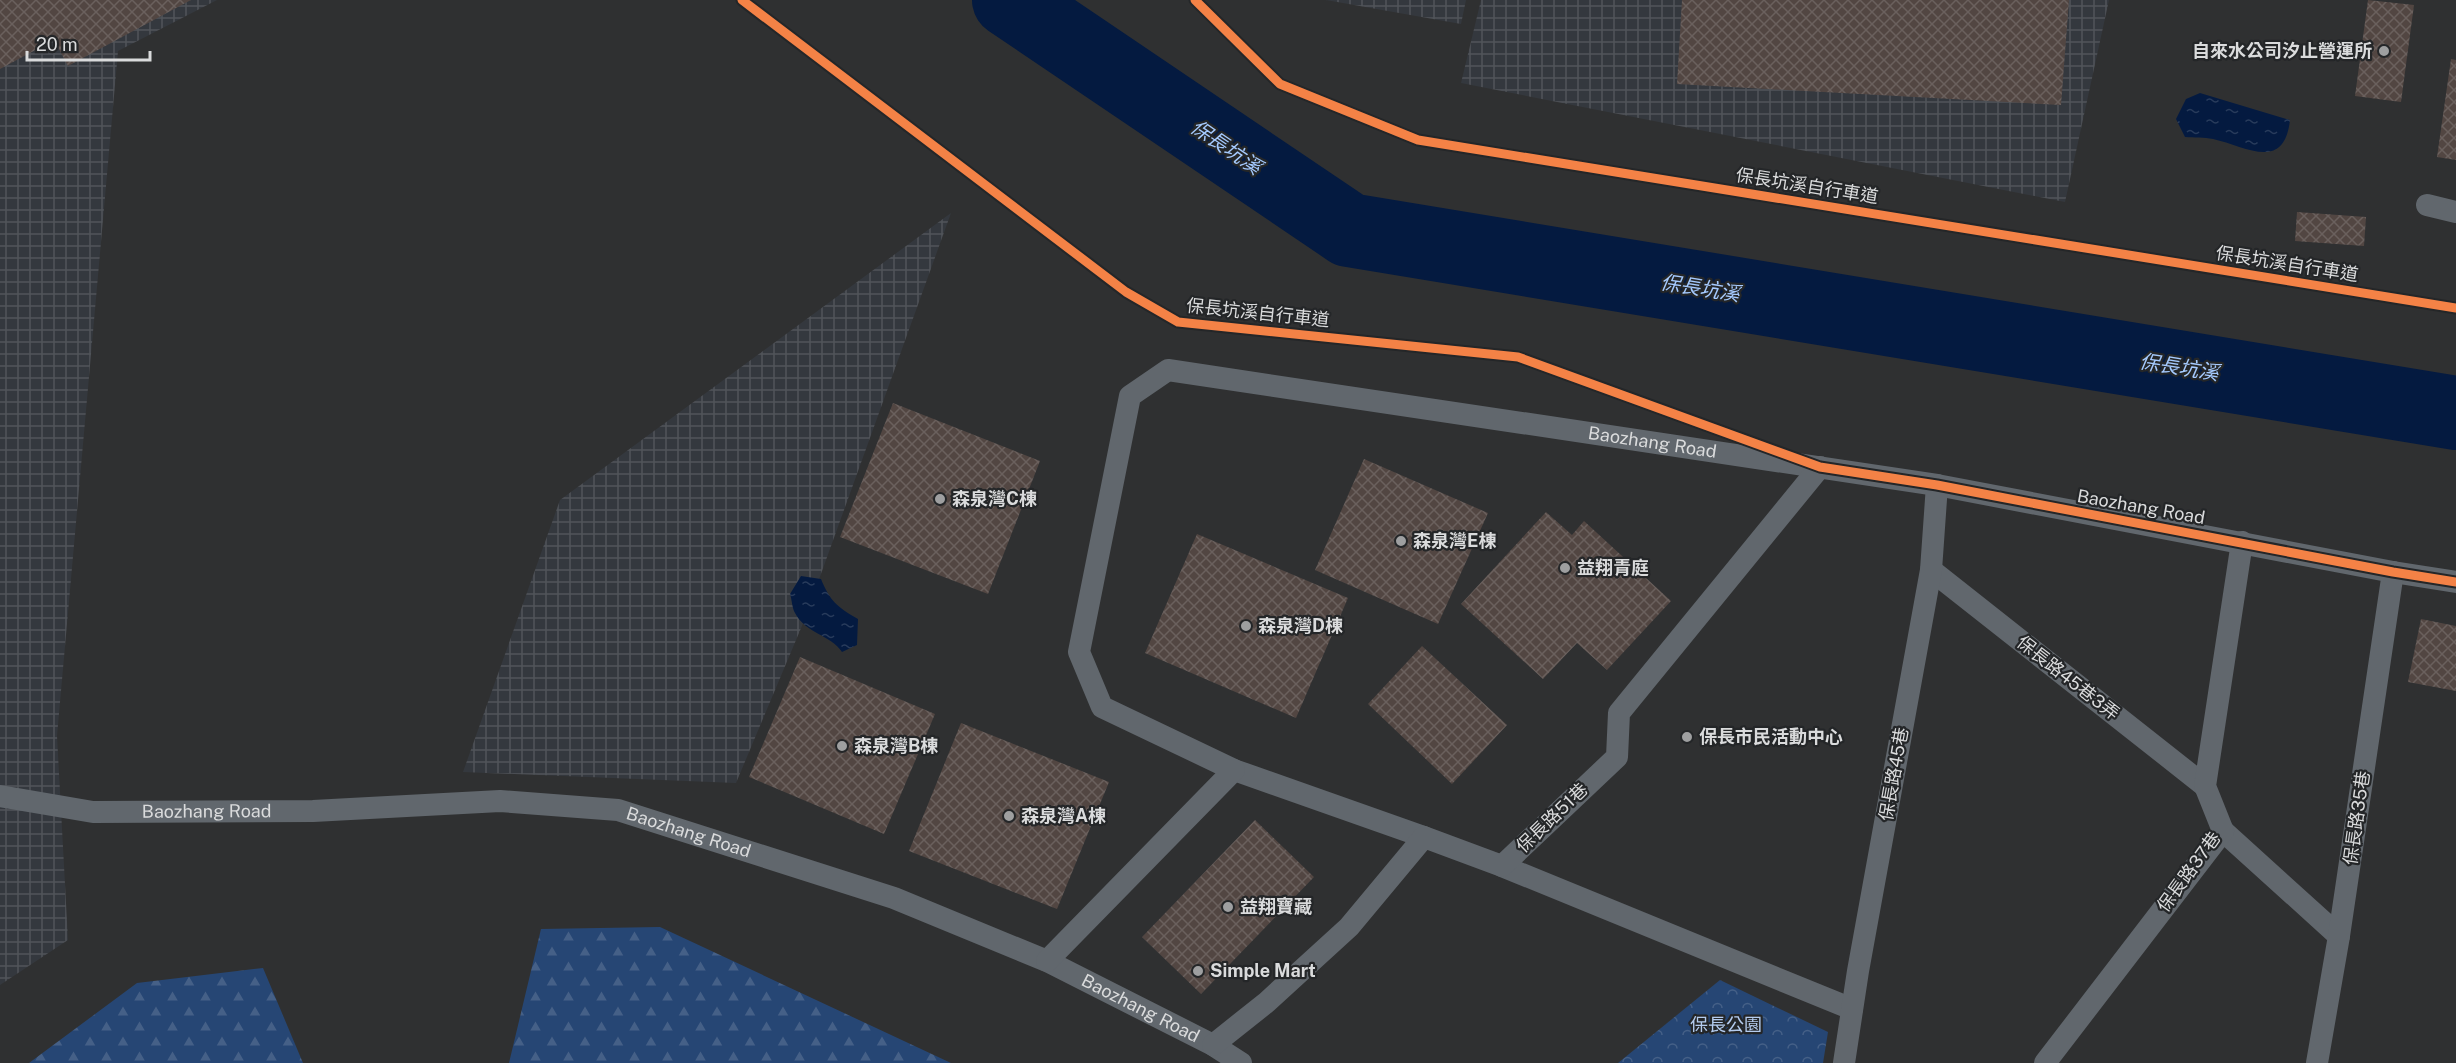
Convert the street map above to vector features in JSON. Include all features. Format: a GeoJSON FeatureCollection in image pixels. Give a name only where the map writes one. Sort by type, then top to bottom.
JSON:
{"type":"FeatureCollection","features":[{"type":"Feature","properties":{"kind":"lane"},"geometry":{"type":"LineString","coordinates":[[2427,205],[2456,212]]}},
{"type":"Feature","properties":{"kind":"lane","name":"Baozhang Road"},"geometry":{"type":"LineString","coordinates":[[1168,370],[1937,485],[2456,582]]}},
{"type":"Feature","properties":{"kind":"lane","name":"保長路51巷"},"geometry":{"type":"LineString","coordinates":[[1168,370],[1130,396],[1080,652],[1102,707],[1234,770],[1502,866],[1617,757],[1619,713],[1820,467]]}},
{"type":"Feature","properties":{"kind":"lane","name":"保長路45巷"},"geometry":{"type":"LineString","coordinates":[[1844,1063],[1931,570],[1937,485]]}},
{"type":"Feature","properties":{"kind":"lane"},"geometry":{"type":"LineString","coordinates":[[2205,786],[2242,542]]}},
{"type":"Feature","properties":{"kind":"lane","name":"保長路45巷3弄"},"geometry":{"type":"LineString","coordinates":[[1931,570],[2205,786]]}},
{"type":"Feature","properties":{"kind":"lane","name":"保長路35巷"},"geometry":{"type":"LineString","coordinates":[[2317,1063],[2339,936],[2393,572]]}},
{"type":"Feature","properties":{"kind":"lane"},"geometry":{"type":"LineString","coordinates":[[1047,962],[1234,770]]}},
{"type":"Feature","properties":{"kind":"lane","name":"保長路37巷"},"geometry":{"type":"LineString","coordinates":[[2045,1063],[2223,831],[2205,786]]}},
{"type":"Feature","properties":{"kind":"lane","name":"Baozhang Road"},"geometry":{"type":"LineString","coordinates":[[0,796],[93,812],[313,811],[500,801],[618,810],[894,897],[1047,962],[1213,1046],[1241,1063]]}},
{"type":"Feature","properties":{"kind":"lane"},"geometry":{"type":"LineString","coordinates":[[2223,831],[2339,936]]}},
{"type":"Feature","properties":{"kind":"lane"},"geometry":{"type":"LineString","coordinates":[[1213,1046],[1267,1002],[1349,927],[1424,837]]}},
{"type":"Feature","properties":{"kind":"lane"},"geometry":{"type":"LineString","coordinates":[[1502,866],[1852,1009]]}},
{"type":"Feature","properties":{"kind":"shaded area"},"geometry":{"type":"Polygon","coordinates":[[[0,0],[217,0],[118,51],[57,736],[68,940],[0,985],[0,0]]]}},
{"type":"Feature","properties":{"kind":"shaded area"},"geometry":{"type":"Polygon","coordinates":[[[1326,0],[1466,0],[1461,24],[1326,0]]]}},
{"type":"Feature","properties":{"kind":"shaded area"},"geometry":{"type":"Polygon","coordinates":[[[1481,0],[2109,0],[2065,202],[1461,83],[1481,0]]]}},
{"type":"Feature","properties":{"kind":"shaded area"},"geometry":{"type":"Polygon","coordinates":[[[951,213],[804,621],[736,783],[463,772],[560,500],[951,213]]]}},
{"type":"Feature","properties":{"kind":"green space"},"geometry":{"type":"Polygon","coordinates":[[[660,927],[951,1063],[509,1063],[541,929],[660,927]]]}},
{"type":"Feature","properties":{"kind":"green space"},"geometry":{"type":"Polygon","coordinates":[[[263,968],[303,1063],[29,1063],[137,983],[263,968]]]}},
{"type":"Feature","properties":{"kind":"green space","name":"保長公園"},"geometry":{"type":"Polygon","coordinates":[[[1720,980],[1828,1032],[1823,1063],[1618,1063],[1720,980]]]}},
{"type":"Feature","properties":{"kind":"water"},"geometry":{"type":"Polygon","coordinates":[[[2200,93],[2290,120],[2286,136],[2280,146],[2271,151],[2261,152],[2213,139],[2185,137],[2176,119],[2186,99],[2200,93]]]}},
{"type":"Feature","properties":{"kind":"water"},"geometry":{"type":"Polygon","coordinates":[[[801,576],[821,579],[835,603],[858,619],[857,645],[842,652],[837,646],[799,620],[790,594],[801,576]]]}},
{"type":"Feature","properties":{"kind":"building"},"geometry":{"type":"Polygon","coordinates":[[[0,0],[191,0],[68,66],[54,40],[0,69],[0,0]]]}},
{"type":"Feature","properties":{"kind":"building"},"geometry":{"type":"Polygon","coordinates":[[[1682,0],[2069,0],[2061,105],[1677,84],[1682,0]]]}},
{"type":"Feature","properties":{"kind":"building","name":"自來水公司汐止營運所"},"geometry":{"type":"Polygon","coordinates":[[[2368,0],[2414,5],[2401,102],[2355,96],[2368,0]]]}},
{"type":"Feature","properties":{"kind":"building"},"geometry":{"type":"Polygon","coordinates":[[[2451,59],[2456,60],[2456,160],[2437,157],[2451,59]]]}},
{"type":"Feature","properties":{"kind":"building"},"geometry":{"type":"Polygon","coordinates":[[[2297,212],[2366,217],[2364,246],[2295,241],[2297,212]]]}},
{"type":"Feature","properties":{"kind":"building","name":"森泉灣C棟"},"geometry":{"type":"Polygon","coordinates":[[[893,403],[1040,461],[988,594],[840,537],[893,403]]]}},
{"type":"Feature","properties":{"kind":"building","name":"森泉灣E棟"},"geometry":{"type":"Polygon","coordinates":[[[1364,459],[1488,513],[1438,624],[1315,570],[1364,459]]]}},
{"type":"Feature","properties":{"kind":"building","name":"益翔青庭"},"geometry":{"type":"Polygon","coordinates":[[[1546,512],[1572,535],[1584,521],[1671,601],[1607,670],[1577,643],[1543,679],[1461,604],[1546,512]]]}},
{"type":"Feature","properties":{"kind":"building","name":"森泉灣D棟"},"geometry":{"type":"Polygon","coordinates":[[[1197,534],[1348,598],[1296,718],[1145,653],[1197,534]]]}},
{"type":"Feature","properties":{"kind":"building"},"geometry":{"type":"Polygon","coordinates":[[[2421,619],[2456,626],[2456,691],[2408,682],[2421,619]]]}},
{"type":"Feature","properties":{"kind":"building"},"geometry":{"type":"Polygon","coordinates":[[[1422,646],[1507,725],[1452,784],[1368,704],[1422,646]]]}},
{"type":"Feature","properties":{"kind":"building","name":"森泉灣B棟"},"geometry":{"type":"Polygon","coordinates":[[[800,657],[935,714],[884,834],[749,777],[800,657]]]}},
{"type":"Feature","properties":{"kind":"building","name":"森泉灣A棟"},"geometry":{"type":"Polygon","coordinates":[[[961,723],[1109,782],[1057,909],[909,851],[961,723]]]}},
{"type":"Feature","properties":{"kind":"building","name":"益翔寶藏"},"geometry":{"type":"Polygon","coordinates":[[[1255,820],[1314,877],[1201,994],[1142,937],[1255,820]]]}},
{"type":"Feature","properties":{"kind":"waterway","name":"保長坑溪"},"geometry":{"type":"LineString","coordinates":[[1009,0],[1349,230],[2456,413]]}},
{"type":"Feature","properties":{"kind":"cycle path","name":"保長坑溪自行車道"},"geometry":{"type":"LineString","coordinates":[[742,0],[1126,292],[1178,322],[1518,357],[1820,467],[1937,485],[2456,582]]}},
{"type":"Feature","properties":{"kind":"cycle path","name":"保長坑溪自行車道"},"geometry":{"type":"LineString","coordinates":[[1195,0],[1280,84],[1418,140],[2456,308]]}},
{"type":"Feature","properties":{"kind":"place","name":"自來水公司汐止營運所"},"geometry":{"type":"Point","coordinates":[2384,51]}},
{"type":"Feature","properties":{"kind":"place","name":"森泉灣C棟"},"geometry":{"type":"Point","coordinates":[940,499]}},
{"type":"Feature","properties":{"kind":"place","name":"森泉灣E棟"},"geometry":{"type":"Point","coordinates":[1401,541]}},
{"type":"Feature","properties":{"kind":"place","name":"益翔青庭"},"geometry":{"type":"Point","coordinates":[1565,568]}},
{"type":"Feature","properties":{"kind":"place","name":"森泉灣D棟"},"geometry":{"type":"Point","coordinates":[1246,626]}},
{"type":"Feature","properties":{"kind":"place","name":"保長市民活動中心"},"geometry":{"type":"Point","coordinates":[1687,737]}},
{"type":"Feature","properties":{"kind":"place","name":"森泉灣B棟"},"geometry":{"type":"Point","coordinates":[842,746]}},
{"type":"Feature","properties":{"kind":"place","name":"森泉灣A棟"},"geometry":{"type":"Point","coordinates":[1009,816]}},
{"type":"Feature","properties":{"kind":"place","name":"益翔寶藏"},"geometry":{"type":"Point","coordinates":[1228,907]}},
{"type":"Feature","properties":{"kind":"place","name":"Simple Mart"},"geometry":{"type":"Point","coordinates":[1198,971]}}]}
